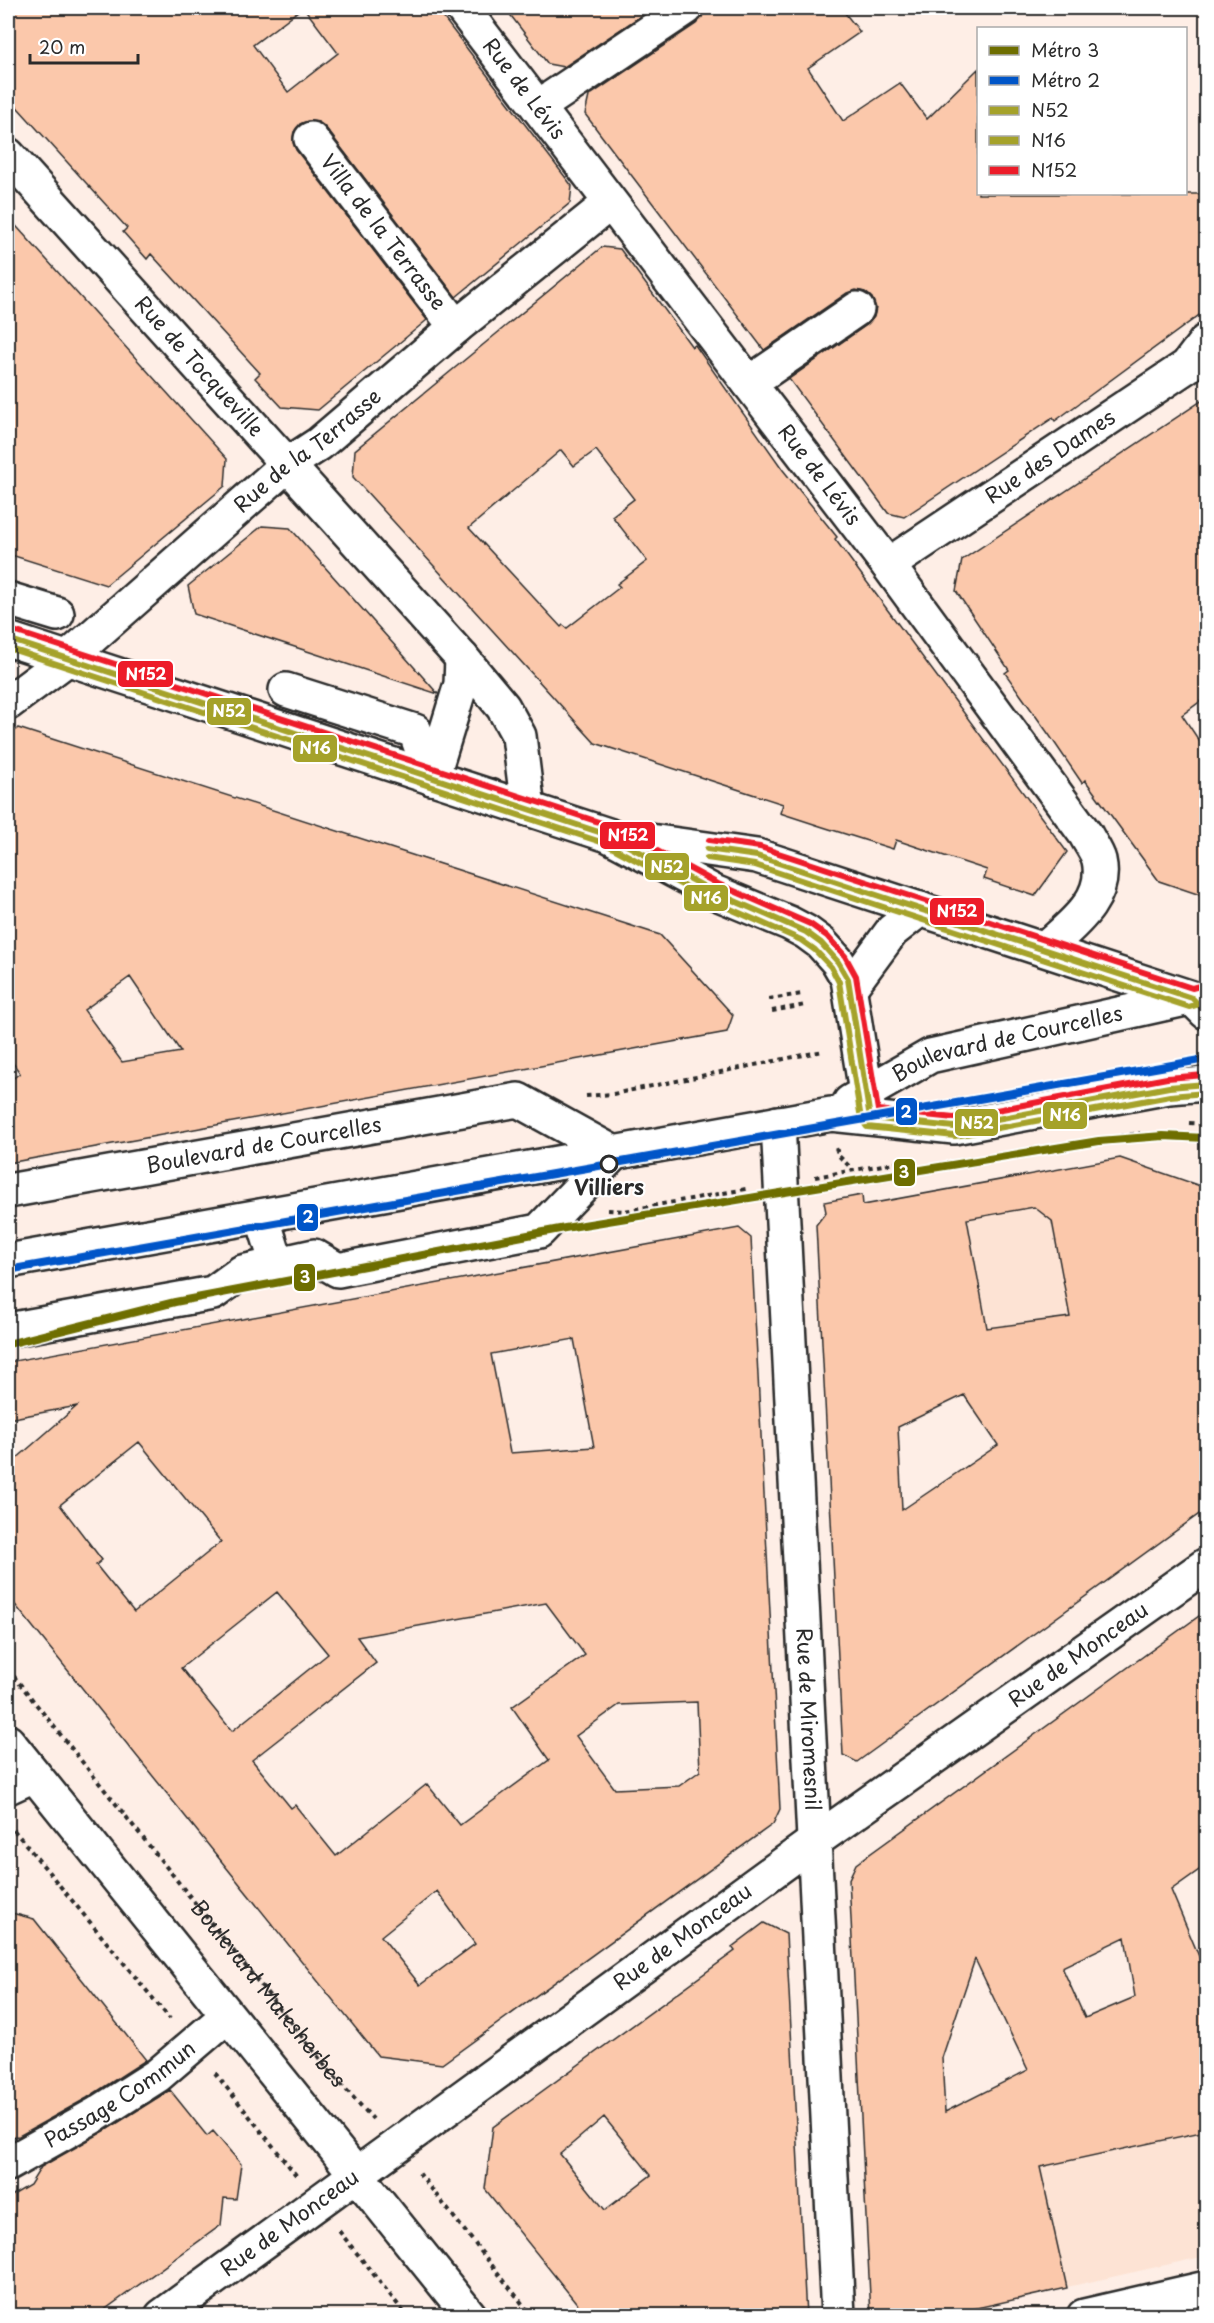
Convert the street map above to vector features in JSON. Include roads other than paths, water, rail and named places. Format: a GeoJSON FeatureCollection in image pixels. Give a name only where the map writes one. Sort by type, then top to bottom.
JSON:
{"type":"FeatureCollection","features":[{"type":"Feature","properties":{"kind":"street","name":"Rue de Lévis"},"geometry":{"type":"LineString","coordinates":[[462,8],[888,565],[1086,835],[1099,860],[1100,883],[1093,902],[1045,949]]}},
{"type":"Feature","properties":{"kind":"street"},"geometry":{"type":"LineString","coordinates":[[538,107],[686,8]]}},
{"type":"Feature","properties":{"kind":"street","name":"Villa de la Terrasse"},"geometry":{"type":"LineString","coordinates":[[311,139],[456,327]]}},
{"type":"Feature","properties":{"kind":"street","name":"Rue de Tocqueville"},"geometry":{"type":"LineString","coordinates":[[8,155],[462,658],[503,707],[519,736],[528,809]]}},
{"type":"Feature","properties":{"kind":"street","name":"Rue de la Terrasse"},"geometry":{"type":"LineString","coordinates":[[8,703],[67,659],[287,465],[319,444],[456,327],[610,203]]}},
{"type":"Feature","properties":{"kind":"street"},"geometry":{"type":"LineString","coordinates":[[749,383],[857,309]]}},
{"type":"Feature","properties":{"kind":"street","name":"Rue des Dames"},"geometry":{"type":"LineString","coordinates":[[888,565],[1187,366],[1206,341]]}},
{"type":"Feature","properties":{"kind":"street"},"geometry":{"type":"LineString","coordinates":[[8,599],[57,614]]}},
{"type":"Feature","properties":{"kind":"street"},"geometry":{"type":"LineString","coordinates":[[8,639],[608,835],[757,856],[1202,1001]]}},
{"type":"Feature","properties":{"kind":"street"},"geometry":{"type":"LineString","coordinates":[[432,778],[461,684],[462,658]]}},
{"type":"Feature","properties":{"kind":"street"},"geometry":{"type":"LineString","coordinates":[[286,690],[415,731],[432,778]]}},
{"type":"Feature","properties":{"kind":"street"},"geometry":{"type":"LineString","coordinates":[[608,835],[714,892],[789,923],[821,943],[838,962],[848,979],[868,1105]]}},
{"type":"Feature","properties":{"kind":"street"},"geometry":{"type":"LineString","coordinates":[[850,988],[892,931],[920,909]]}},
{"type":"Feature","properties":{"kind":"street","name":"Boulevard de Courcelles"},"geometry":{"type":"LineString","coordinates":[[8,1261],[614,1153],[868,1105],[930,1056],[1202,1001]]}},
{"type":"Feature","properties":{"kind":"street","name":"Boulevard de Courcelles"},"geometry":{"type":"LineString","coordinates":[[868,1105],[954,1127],[1169,1087],[1206,1084]]}},
{"type":"Feature","properties":{"kind":"street","name":"Boulevard de Courcelles"},"geometry":{"type":"LineString","coordinates":[[8,1191],[518,1100],[614,1153]]}},
{"type":"Feature","properties":{"kind":"street","name":"Rue de Miromesnil"},"geometry":{"type":"LineString","coordinates":[[778,1123],[838,2316]]}},
{"type":"Feature","properties":{"kind":"street"},"geometry":{"type":"LineString","coordinates":[[8,1330],[213,1293],[242,1272],[314,1256],[338,1270],[539,1231],[614,1153]]}},
{"type":"Feature","properties":{"kind":"street"},"geometry":{"type":"LineString","coordinates":[[262,1215],[277,1264]]}},
{"type":"Feature","properties":{"kind":"street","name":"Rue de Monceau"},"geometry":{"type":"LineString","coordinates":[[162,2316],[815,1842],[1206,1565]]}},
{"type":"Feature","properties":{"kind":"street"},"geometry":{"type":"LineString","coordinates":[[8,1742],[21,1781],[227,2016],[471,2316]]}},
{"type":"Feature","properties":{"kind":"street","name":"Passage Commun"},"geometry":{"type":"LineString","coordinates":[[8,2164],[97,2114],[158,2075],[227,2016]]}},
{"type":"Feature","properties":{"kind":"street"},"geometry":{"type":"LineString","coordinates":[[1084,2316],[1206,2288]]}},
{"type":"Feature","properties":{"kind":"metro line","name":"2"},"geometry":{"type":"LineString","coordinates":[[8,1270],[1206,1059]]}},
{"type":"Feature","properties":{"kind":"metro line","name":"3"},"geometry":{"type":"LineString","coordinates":[[8,1344],[175,1302],[565,1228],[1099,1141],[1163,1136],[1206,1138]]}},
{"type":"Feature","properties":{"kind":"place","name":"Villiers"},"geometry":{"type":"Point","coordinates":[609,1164]}}]}
